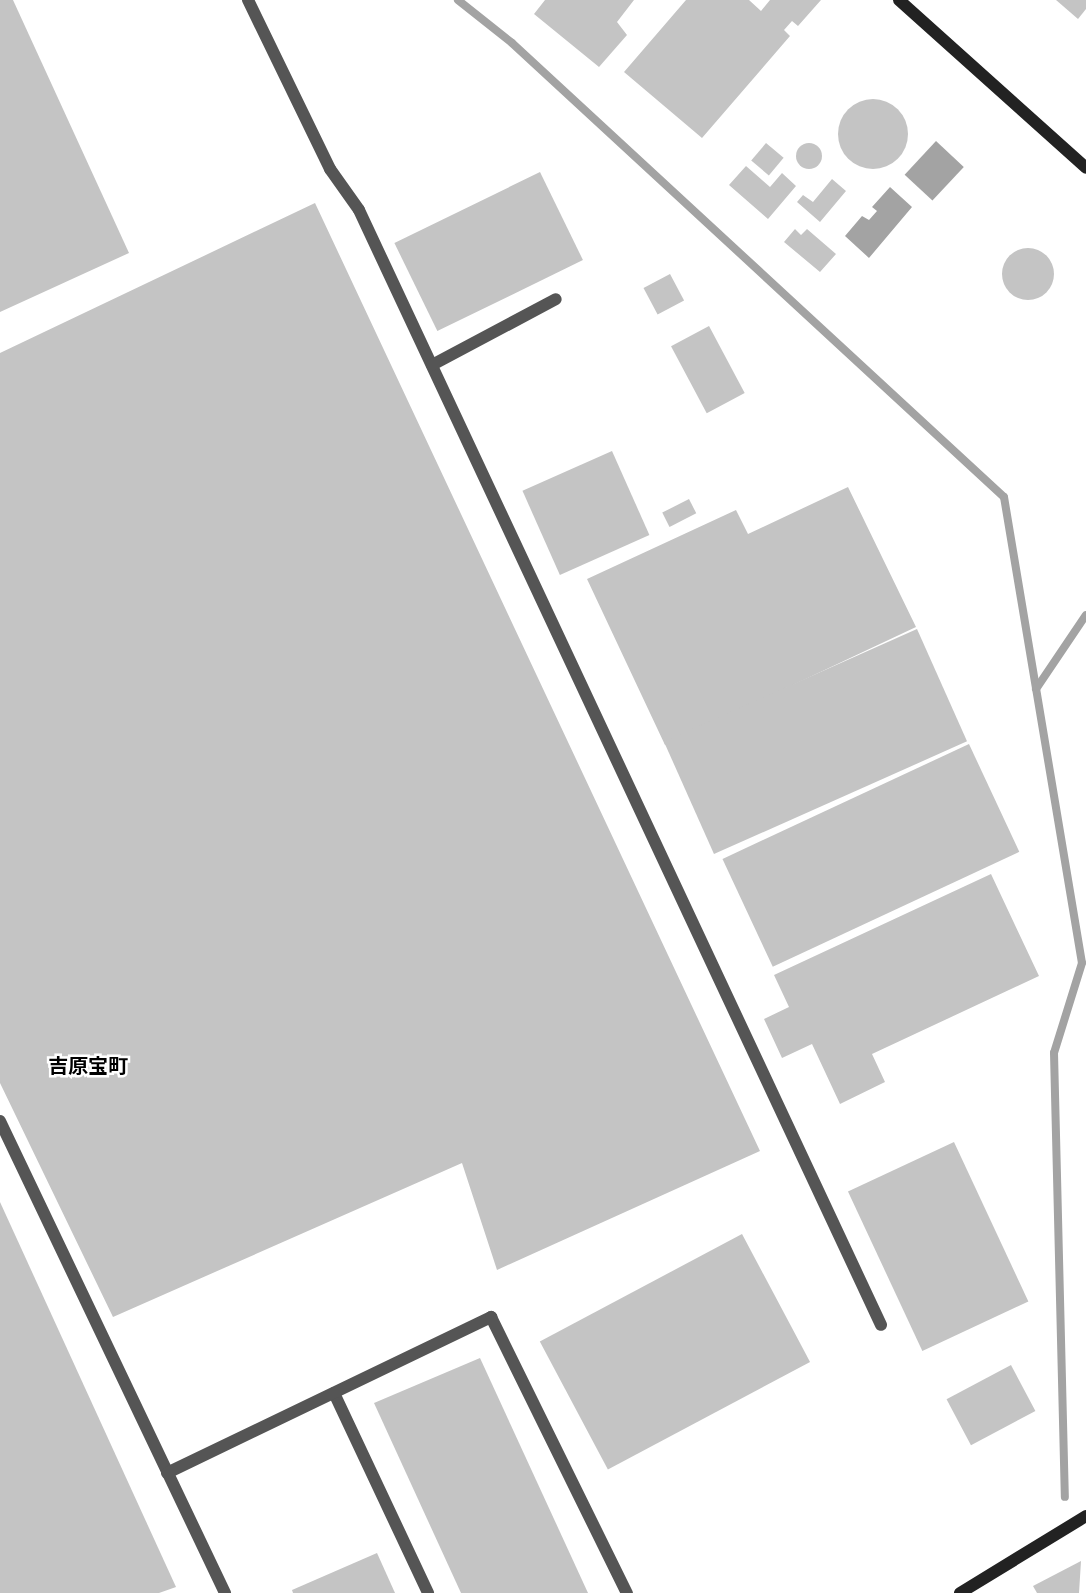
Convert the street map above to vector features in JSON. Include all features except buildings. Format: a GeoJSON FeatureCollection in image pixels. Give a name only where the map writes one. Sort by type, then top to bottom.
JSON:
{"type":"FeatureCollection","features":[{"type":"Feature","properties":{"kind":"street"},"geometry":{"type":"LineString","coordinates":[[899,0],[1086,168]]}},
{"type":"Feature","properties":{"kind":"street"},"geometry":{"type":"LineString","coordinates":[[960,1593],[1086,1516]]}},
{"type":"Feature","properties":{"kind":"lane"},"geometry":{"type":"LineString","coordinates":[[248,0],[330,169],[359,210],[882,1325]]}},
{"type":"Feature","properties":{"kind":"lane"},"geometry":{"type":"LineString","coordinates":[[432,365],[556,299]]}},
{"type":"Feature","properties":{"kind":"lane"},"geometry":{"type":"LineString","coordinates":[[0,1121],[225,1593]]}},
{"type":"Feature","properties":{"kind":"lane"},"geometry":{"type":"LineString","coordinates":[[167,1473],[491,1317],[627,1593]]}},
{"type":"Feature","properties":{"kind":"lane"},"geometry":{"type":"LineString","coordinates":[[334,1393],[428,1593]]}},
{"type":"Feature","properties":{"kind":"shaded area"},"geometry":{"type":"Polygon","coordinates":[[[936,141],[964,167],[932,201],[905,175],[936,141]]]}},
{"type":"Feature","properties":{"kind":"shaded area"},"geometry":{"type":"Polygon","coordinates":[[[890,187],[912,207],[869,258],[845,236],[862,216],[869,220],[877,211],[872,207],[890,187]]]}},
{"type":"Feature","properties":{"kind":"waterway"},"geometry":{"type":"LineString","coordinates":[[458,0],[512,43],[1004,497],[1082,963],[1054,1053],[1065,1497]]}},
{"type":"Feature","properties":{"kind":"waterway"},"geometry":{"type":"LineString","coordinates":[[1036,689],[1086,615]]}},
{"type":"Feature","properties":{"kind":"district","name":"吉原宝町"},"geometry":{"type":"Point","coordinates":[88,1066]}}]}
